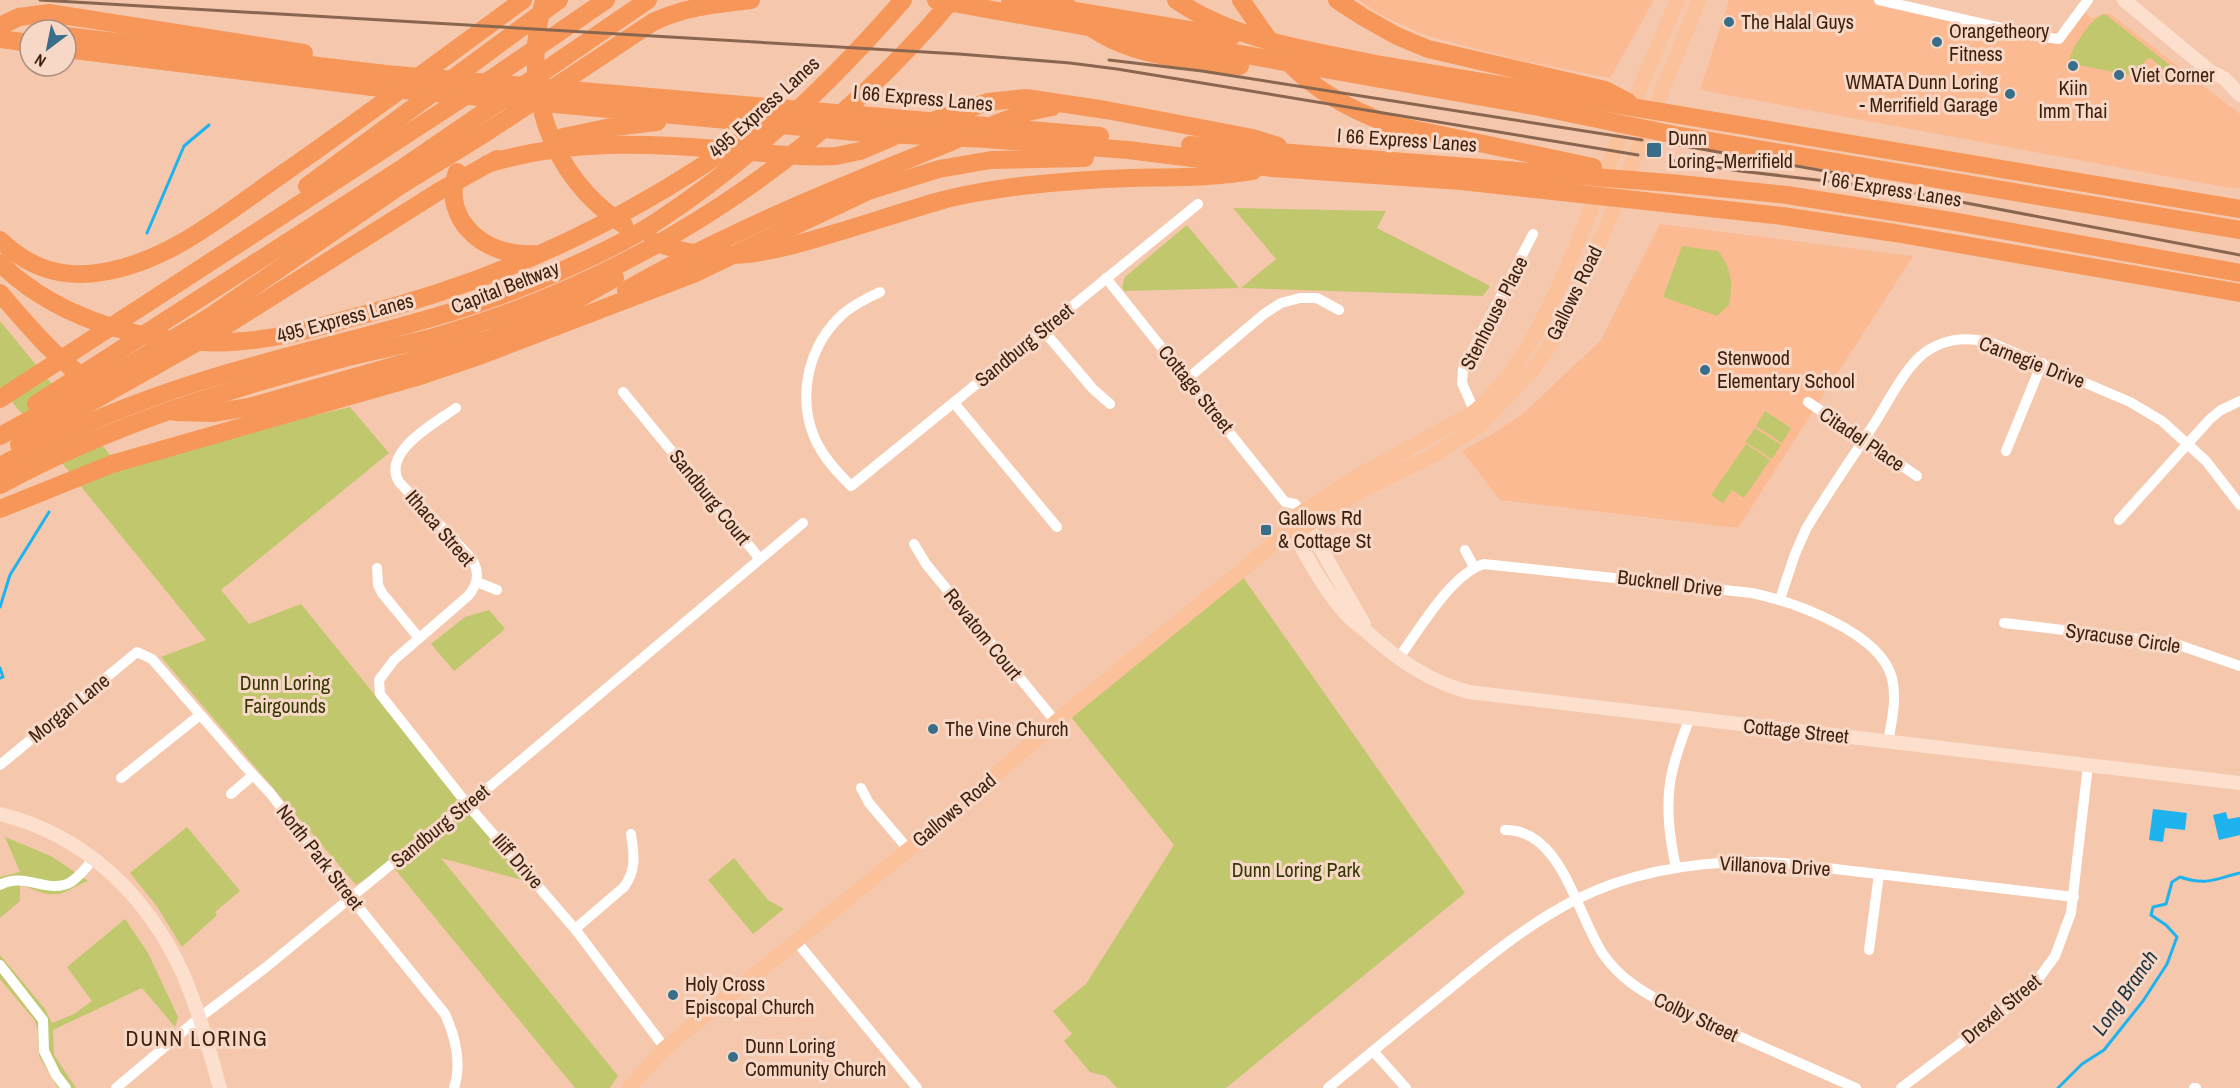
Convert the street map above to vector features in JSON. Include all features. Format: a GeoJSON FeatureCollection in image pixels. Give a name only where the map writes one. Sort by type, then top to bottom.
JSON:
{"type":"FeatureCollection","features":[{"type":"Feature","properties":{"kind":"highway"},"geometry":{"type":"LineString","coordinates":[[0,240],[18,256],[32,264],[62,274],[105,272],[150,259],[191,237],[325,144],[523,0]]}},
{"type":"Feature","properties":{"kind":"highway"},"geometry":{"type":"LineString","coordinates":[[544,0],[536,37],[534,61],[542,115],[555,146],[573,175],[610,214],[633,231],[659,243],[690,252],[725,256],[760,254],[939,201],[1002,189],[1116,179],[1223,177],[1273,168]]}},
{"type":"Feature","properties":{"kind":"highway"},"geometry":{"type":"LineString","coordinates":[[273,221],[311,182],[455,79],[559,0]]}},
{"type":"Feature","properties":{"kind":"highway"},"geometry":{"type":"LineString","coordinates":[[0,399],[481,86],[606,0]]}},
{"type":"Feature","properties":{"kind":"highway"},"geometry":{"type":"LineString","coordinates":[[0,428],[404,167],[648,0]]}},
{"type":"Feature","properties":{"kind":"highway"},"geometry":{"type":"LineString","coordinates":[[0,436],[112,375],[211,316],[401,185],[487,132],[653,22],[690,8],[751,0]]}},
{"type":"Feature","properties":{"kind":"highway","name":"495 Express Lanes"},"geometry":{"type":"LineString","coordinates":[[0,465],[92,421],[157,396],[211,378],[473,305],[536,282],[600,252],[654,224],[732,169],[776,131],[903,0]]}},
{"type":"Feature","properties":{"kind":"highway","name":"I 66 Express Lanes"},"geometry":{"type":"LineString","coordinates":[[936,0],[1539,107],[1680,135],[2240,232]]}},
{"type":"Feature","properties":{"kind":"highway","name":"Capital Beltway"},"geometry":{"type":"LineString","coordinates":[[0,485],[80,444],[207,396],[367,352],[441,335],[508,312],[621,264],[707,216],[782,163],[846,110],[918,40],[952,0]]}},
{"type":"Feature","properties":{"kind":"highway"},"geometry":{"type":"LineString","coordinates":[[1010,0],[1304,48]]}},
{"type":"Feature","properties":{"kind":"highway"},"geometry":{"type":"LineString","coordinates":[[1062,0],[1078,17],[1112,41],[1134,50],[1495,107],[1539,107]]}},
{"type":"Feature","properties":{"kind":"highway"},"geometry":{"type":"LineString","coordinates":[[1176,0],[1222,25],[1265,40],[1381,65],[2240,209]]}},
{"type":"Feature","properties":{"kind":"highway"},"geometry":{"type":"LineString","coordinates":[[1241,0],[1251,17],[1294,68],[1326,94],[1368,116],[1400,127],[1670,183]]}},
{"type":"Feature","properties":{"kind":"highway"},"geometry":{"type":"LineString","coordinates":[[1337,0],[1397,36],[1428,49],[1605,90],[1643,110]]}},
{"type":"Feature","properties":{"kind":"highway"},"geometry":{"type":"LineString","coordinates":[[0,27],[19,17],[39,13],[68,15],[394,72]]}},
{"type":"Feature","properties":{"kind":"highway"},"geometry":{"type":"LineString","coordinates":[[0,27],[18,29]]}},
{"type":"Feature","properties":{"kind":"highway"},"geometry":{"type":"LineString","coordinates":[[0,263],[26,285],[84,316],[115,327],[171,339],[225,342],[286,335],[414,302],[501,272],[553,249],[637,206],[696,170],[787,106],[870,36]]}},
{"type":"Feature","properties":{"kind":"highway"},"geometry":{"type":"LineString","coordinates":[[78,37],[394,72]]}},
{"type":"Feature","properties":{"kind":"highway"},"geometry":{"type":"LineString","coordinates":[[0,39],[18,41]]}},
{"type":"Feature","properties":{"kind":"highway"},"geometry":{"type":"LineString","coordinates":[[78,51],[372,87],[866,133],[1161,154],[1273,168],[1461,181],[1782,216],[1906,234],[2240,293]]}},
{"type":"Feature","properties":{"kind":"highway","name":"I 66 Express Lanes"},"geometry":{"type":"LineString","coordinates":[[394,72],[877,118],[1670,183],[1787,195],[1859,205],[2240,273]]}},
{"type":"Feature","properties":{"kind":"highway"},"geometry":{"type":"LineString","coordinates":[[484,165],[524,154],[583,145],[624,143],[814,157],[836,156],[860,151],[960,110],[1014,98],[1039,99],[1106,110],[1253,138],[1301,154]]}},
{"type":"Feature","properties":{"kind":"highway"},"geometry":{"type":"LineString","coordinates":[[564,323],[709,245],[871,174],[1019,115],[1054,107],[1106,110]]}},
{"type":"Feature","properties":{"kind":"highway"},"geometry":{"type":"LineString","coordinates":[[0,457],[52,424],[214,333],[484,165],[515,151],[581,133],[640,123],[707,118]]}},
{"type":"Feature","properties":{"kind":"highway"},"geometry":{"type":"LineString","coordinates":[[487,132],[466,154],[456,176],[454,200],[464,224],[481,242],[506,253],[532,254],[553,249]]}},
{"type":"Feature","properties":{"kind":"highway"},"geometry":{"type":"LineString","coordinates":[[0,509],[112,464],[423,375],[479,356],[693,274],[833,206],[868,191],[917,175],[991,160],[1131,159],[1161,154]]}},
{"type":"Feature","properties":{"kind":"highway"},"geometry":{"type":"LineString","coordinates":[[0,293],[57,357],[86,380],[119,398],[156,409],[195,413],[223,412],[249,407],[489,339],[540,319],[613,279],[707,216]]}},
{"type":"Feature","properties":{"kind":"main road","name":"Gallows Road"},"geometry":{"type":"LineString","coordinates":[[1477,418],[1525,352],[1544,318],[1586,223],[1643,79],[1678,0]]}},
{"type":"Feature","properties":{"kind":"main road","name":"Gallows Road"},"geometry":{"type":"LineString","coordinates":[[629,1088],[665,1048],[908,849],[1056,722],[1240,573],[1288,530],[1304,519],[1437,453],[1529,374],[1559,332],[1606,227],[1699,0]]}},
{"type":"Feature","properties":{"kind":"street"},"geometry":{"type":"LineString","coordinates":[[1879,0],[2059,39],[2088,0]]}},
{"type":"Feature","properties":{"kind":"street"},"geometry":{"type":"LineString","coordinates":[[2124,0],[2211,72],[2224,78],[2240,96]]}},
{"type":"Feature","properties":{"kind":"street","name":"Sandburg Street"},"geometry":{"type":"LineString","coordinates":[[880,292],[858,303],[835,322],[817,347],[807,378],[807,411],[815,439],[833,467],[851,486],[1198,204]]}},
{"type":"Feature","properties":{"kind":"street","name":"Stenhouse Place"},"geometry":{"type":"LineString","coordinates":[[1477,418],[1462,383],[1463,369],[1533,234]]}},
{"type":"Feature","properties":{"kind":"street","name":"Cottage Street"},"geometry":{"type":"LineString","coordinates":[[1106,279],[1285,502],[1295,504],[1369,634]]}},
{"type":"Feature","properties":{"kind":"street"},"geometry":{"type":"LineString","coordinates":[[1187,379],[1264,314],[1281,303],[1299,298],[1317,297],[1339,310]]}},
{"type":"Feature","properties":{"kind":"street"},"geometry":{"type":"LineString","coordinates":[[1043,330],[1093,389],[1110,404]]}},
{"type":"Feature","properties":{"kind":"street","name":"Carnegie Drive"},"geometry":{"type":"LineString","coordinates":[[1780,599],[1806,529],[1914,363],[1925,352],[1941,343],[1955,339],[1979,339],[2007,348],[2130,402],[2162,422],[2189,443],[2240,505]]}},
{"type":"Feature","properties":{"kind":"street"},"geometry":{"type":"LineString","coordinates":[[2006,451],[2042,363]]}},
{"type":"Feature","properties":{"kind":"street","name":"Sandburg Court"},"geometry":{"type":"LineString","coordinates":[[623,392],[760,559],[803,523]]}},
{"type":"Feature","properties":{"kind":"street"},"geometry":{"type":"LineString","coordinates":[[2119,520],[2210,419],[2221,410],[2240,401]]}},
{"type":"Feature","properties":{"kind":"street","name":"Citadel Place"},"geometry":{"type":"LineString","coordinates":[[1808,402],[1917,476]]}},
{"type":"Feature","properties":{"kind":"street"},"geometry":{"type":"LineString","coordinates":[[954,403],[1057,527]]}},
{"type":"Feature","properties":{"kind":"street","name":"Ithaca Street"},"geometry":{"type":"LineString","coordinates":[[382,674],[394,660],[468,596],[477,582],[478,574],[472,559],[399,482],[394,470],[395,462],[403,449],[456,408]]}},
{"type":"Feature","properties":{"kind":"street","name":"Cottage Street"},"geometry":{"type":"LineString","coordinates":[[1285,502],[1282,515],[1288,530],[1346,614],[1398,658],[1431,679],[1469,692],[2240,783]]}},
{"type":"Feature","properties":{"kind":"street","name":"Revatom Court"},"geometry":{"type":"LineString","coordinates":[[914,544],[926,564],[1056,722]]}},
{"type":"Feature","properties":{"kind":"street"},"geometry":{"type":"LineString","coordinates":[[1398,658],[1451,586],[1474,567],[1465,550]]}},
{"type":"Feature","properties":{"kind":"street","name":"Sandburg Street"},"geometry":{"type":"LineString","coordinates":[[116,1088],[199,1018],[266,968],[468,804],[760,559]]}},
{"type":"Feature","properties":{"kind":"street","name":"Bucknell Drive"},"geometry":{"type":"LineString","coordinates":[[1474,567],[1493,563],[1752,593],[1780,599],[1805,609],[1859,636],[1881,657],[1892,676],[1894,691],[1894,712],[1888,742]]}},
{"type":"Feature","properties":{"kind":"street"},"geometry":{"type":"LineString","coordinates":[[377,568],[378,585],[382,593],[419,638]]}},
{"type":"Feature","properties":{"kind":"street"},"geometry":{"type":"LineString","coordinates":[[477,582],[497,590]]}},
{"type":"Feature","properties":{"kind":"street","name":"Syracuse Circle"},"geometry":{"type":"LineString","coordinates":[[2004,623],[2172,643],[2240,666]]}},
{"type":"Feature","properties":{"kind":"street","name":"North Park Street"},"geometry":{"type":"LineString","coordinates":[[137,652],[159,664],[200,715],[270,793],[445,1014],[454,1034],[458,1060],[454,1088]]}},
{"type":"Feature","properties":{"kind":"street","name":"Morgan Lane"},"geometry":{"type":"LineString","coordinates":[[0,765],[137,652]]}},
{"type":"Feature","properties":{"kind":"street","name":"Iliff Drive"},"geometry":{"type":"LineString","coordinates":[[382,674],[379,687],[383,700],[575,929],[665,1048]]}},
{"type":"Feature","properties":{"kind":"street"},"geometry":{"type":"LineString","coordinates":[[122,778],[200,715]]}},
{"type":"Feature","properties":{"kind":"street"},"geometry":{"type":"LineString","coordinates":[[1676,868],[1668,816],[1670,783],[1674,763],[1689,719]]}},
{"type":"Feature","properties":{"kind":"street","name":"Drexel Street"},"geometry":{"type":"LineString","coordinates":[[1901,1088],[2010,1006],[2032,986],[2047,968],[2063,939],[2071,913],[2088,765]]}},
{"type":"Feature","properties":{"kind":"street"},"geometry":{"type":"LineString","coordinates":[[231,794],[253,775]]}},
{"type":"Feature","properties":{"kind":"street"},"geometry":{"type":"LineString","coordinates":[[861,788],[869,803],[908,849]]}},
{"type":"Feature","properties":{"kind":"street"},"geometry":{"type":"LineString","coordinates":[[0,814],[58,834],[94,858],[131,894],[160,934],[184,976],[220,1088]]}},
{"type":"Feature","properties":{"kind":"street","name":"Colby Street"},"geometry":{"type":"LineString","coordinates":[[1505,830],[1523,832],[1539,842],[1558,864],[1602,952],[1620,975],[1640,990],[1664,1003],[1856,1088]]}},
{"type":"Feature","properties":{"kind":"street"},"geometry":{"type":"LineString","coordinates":[[575,929],[624,887],[630,879],[635,860],[631,834]]}},
{"type":"Feature","properties":{"kind":"street"},"geometry":{"type":"LineString","coordinates":[[0,885],[18,879],[56,886],[64,885],[77,877],[94,858]]}},
{"type":"Feature","properties":{"kind":"street","name":"Villanova Drive"},"geometry":{"type":"LineString","coordinates":[[1328,1088],[1499,948],[1576,900],[1627,880],[1699,864],[1756,861],[2074,897]]}},
{"type":"Feature","properties":{"kind":"street"},"geometry":{"type":"LineString","coordinates":[[1869,950],[1879,874]]}},
{"type":"Feature","properties":{"kind":"street"},"geometry":{"type":"LineString","coordinates":[[796,940],[910,1086]]}},
{"type":"Feature","properties":{"kind":"street"},"geometry":{"type":"LineString","coordinates":[[0,965],[43,1020],[44,1051],[52,1068],[66,1088]]}},
{"type":"Feature","properties":{"kind":"street"},"geometry":{"type":"LineString","coordinates":[[1373,1051],[1406,1088]]}},
{"type":"Feature","properties":{"kind":"shaded area"},"geometry":{"type":"Polygon","coordinates":[[[1359,0],[1654,0],[1610,78],[1519,60],[1424,35],[1379,14],[1359,0]]]}},
{"type":"Feature","properties":{"kind":"shaded area"},"geometry":{"type":"Polygon","coordinates":[[[1729,0],[1893,0],[1965,18],[2052,33],[2061,29],[2079,8],[2092,18],[2109,13],[2240,114],[2240,188],[1700,90],[1729,0]]]}},
{"type":"Feature","properties":{"kind":"shaded area","name":"Stenwood Elementary School"},"geometry":{"type":"Polygon","coordinates":[[[1660,224],[1913,256],[1738,528],[1500,500],[1462,451],[1524,413],[1601,340],[1660,224]]]}},
{"type":"Feature","properties":{"kind":"green space"},"geometry":{"type":"Polygon","coordinates":[[[2105,14],[2186,78],[2184,80],[2173,71],[2170,75],[2151,58],[2147,59],[2134,76],[2068,63],[2077,42],[2088,27],[2105,14]]]}},
{"type":"Feature","properties":{"kind":"green space"},"geometry":{"type":"Polygon","coordinates":[[[1233,208],[1386,211],[1377,228],[1490,286],[1483,296],[1241,288],[1276,259],[1233,208]]]}},
{"type":"Feature","properties":{"kind":"green space"},"geometry":{"type":"Polygon","coordinates":[[[1187,225],[1239,288],[1124,291],[1122,287],[1125,277],[1187,225]]]}},
{"type":"Feature","properties":{"kind":"green space"},"geometry":{"type":"Polygon","coordinates":[[[1682,246],[1718,251],[1729,270],[1731,290],[1729,305],[1717,316],[1663,297],[1682,246]]]}},
{"type":"Feature","properties":{"kind":"green space","name":"Dunn Loring Fairgounds"},"geometry":{"type":"Polygon","coordinates":[[[0,321],[120,467],[142,457],[350,407],[389,453],[221,590],[249,624],[301,604],[526,881],[441,858],[618,1076],[610,1088],[575,1088],[390,863],[356,885],[161,657],[206,640],[0,387],[0,321]]]}},
{"type":"Feature","properties":{"kind":"green space"},"geometry":{"type":"Polygon","coordinates":[[[1765,411],[1791,428],[1782,443],[1756,426],[1765,411]]]}},
{"type":"Feature","properties":{"kind":"green space"},"geometry":{"type":"Polygon","coordinates":[[[1755,428],[1781,445],[1772,459],[1745,442],[1755,428]]]}},
{"type":"Feature","properties":{"kind":"green space"},"geometry":{"type":"Polygon","coordinates":[[[1746,444],[1770,460],[1744,498],[1732,490],[1723,503],[1711,495],[1746,444]]]}},
{"type":"Feature","properties":{"kind":"green space","name":"Dunn Loring Park"},"geometry":{"type":"Polygon","coordinates":[[[1240,573],[1465,893],[1226,1088],[1117,1088],[1106,1076],[1090,1072],[1064,1041],[1072,1034],[1053,1011],[1086,984],[1174,845],[1067,712],[1240,573]]]}},
{"type":"Feature","properties":{"kind":"green space"},"geometry":{"type":"Polygon","coordinates":[[[489,610],[505,629],[454,671],[431,644],[465,617],[489,610]]]}},
{"type":"Feature","properties":{"kind":"green space"},"geometry":{"type":"Polygon","coordinates":[[[187,827],[240,891],[215,912],[217,915],[182,947],[156,905],[130,873],[187,827]]]}},
{"type":"Feature","properties":{"kind":"green space"},"geometry":{"type":"Polygon","coordinates":[[[5,837],[51,856],[88,881],[57,894],[43,893],[20,886],[20,901],[0,918],[0,877],[20,872],[5,837]]]}},
{"type":"Feature","properties":{"kind":"green space"},"geometry":{"type":"Polygon","coordinates":[[[734,858],[768,900],[784,909],[753,934],[708,880],[734,858]]]}},
{"type":"Feature","properties":{"kind":"green space"},"geometry":{"type":"Polygon","coordinates":[[[125,919],[148,953],[178,1017],[175,1027],[142,988],[53,1030],[54,1055],[76,1088],[58,1088],[39,1056],[38,1031],[35,1021],[0,979],[0,955],[45,1009],[52,1023],[74,1014],[92,1001],[67,967],[125,919]]]}},
{"type":"Feature","properties":{"kind":"water"},"geometry":{"type":"Polygon","coordinates":[[[2153,809],[2187,813],[2185,830],[2165,828],[2163,842],[2149,840],[2153,809]]]}},
{"type":"Feature","properties":{"kind":"water"},"geometry":{"type":"Polygon","coordinates":[[[2226,812],[2228,819],[2240,817],[2240,835],[2219,840],[2213,815],[2226,812]]]}},
{"type":"Feature","properties":{"kind":"waterway"},"geometry":{"type":"LineString","coordinates":[[147,233],[184,146],[209,125]]}},
{"type":"Feature","properties":{"kind":"waterway"},"geometry":{"type":"LineString","coordinates":[[0,607],[10,575],[49,512]]}},
{"type":"Feature","properties":{"kind":"waterway"},"geometry":{"type":"LineString","coordinates":[[0,668],[3,677],[0,678]]}},
{"type":"Feature","properties":{"kind":"waterway","name":"Long Branch"},"geometry":{"type":"LineString","coordinates":[[2058,1088],[2082,1064],[2104,1050],[2143,1001],[2167,964],[2177,937],[2166,925],[2151,915],[2153,907],[2166,904],[2172,882],[2180,877],[2204,881],[2240,873]]}},
{"type":"Feature","properties":{"kind":"railway"},"geometry":{"type":"LineString","coordinates":[[40,0],[959,54],[1070,63],[1638,155]]}},
{"type":"Feature","properties":{"kind":"railway"},"geometry":{"type":"LineString","coordinates":[[1109,60],[1202,71],[1642,140]]}},
{"type":"Feature","properties":{"kind":"railway"},"geometry":{"type":"LineString","coordinates":[[1673,144],[1853,176]]}},
{"type":"Feature","properties":{"kind":"railway"},"geometry":{"type":"LineString","coordinates":[[1669,160],[1740,171],[1887,188],[2240,255]]}},
{"type":"Feature","properties":{"kind":"place","name":"The Halal Guys"},"geometry":{"type":"Point","coordinates":[1729,22]}},
{"type":"Feature","properties":{"kind":"place","name":"Orangetheory Fitness"},"geometry":{"type":"Point","coordinates":[1937,42]}},
{"type":"Feature","properties":{"kind":"place","name":"Kiin Imm Thai"},"geometry":{"type":"Point","coordinates":[2073,66]}},
{"type":"Feature","properties":{"kind":"place","name":"Viet Corner"},"geometry":{"type":"Point","coordinates":[2119,75]}},
{"type":"Feature","properties":{"kind":"place","name":"WMATA Dunn Loring - Merrifield Garage"},"geometry":{"type":"Point","coordinates":[2010,94]}},
{"type":"Feature","properties":{"kind":"place","name":"Dunn Loring–Merrifield"},"geometry":{"type":"Point","coordinates":[1654,150]}},
{"type":"Feature","properties":{"kind":"place","name":"Stenwood Elementary School"},"geometry":{"type":"Point","coordinates":[1705,370]}},
{"type":"Feature","properties":{"kind":"place","name":"Gallows Rd & Cottage St"},"geometry":{"type":"Point","coordinates":[1266,530]}},
{"type":"Feature","properties":{"kind":"place","name":"The Vine Church"},"geometry":{"type":"Point","coordinates":[933,729]}},
{"type":"Feature","properties":{"kind":"place","name":"Holy Cross Episcopal Church"},"geometry":{"type":"Point","coordinates":[673,995]}},
{"type":"Feature","properties":{"kind":"place","name":"Dunn Loring Community Church"},"geometry":{"type":"Point","coordinates":[733,1057]}},
{"type":"Feature","properties":{"kind":"district","name":"DUNN LORING"},"geometry":{"type":"Point","coordinates":[197,1038]}}]}
